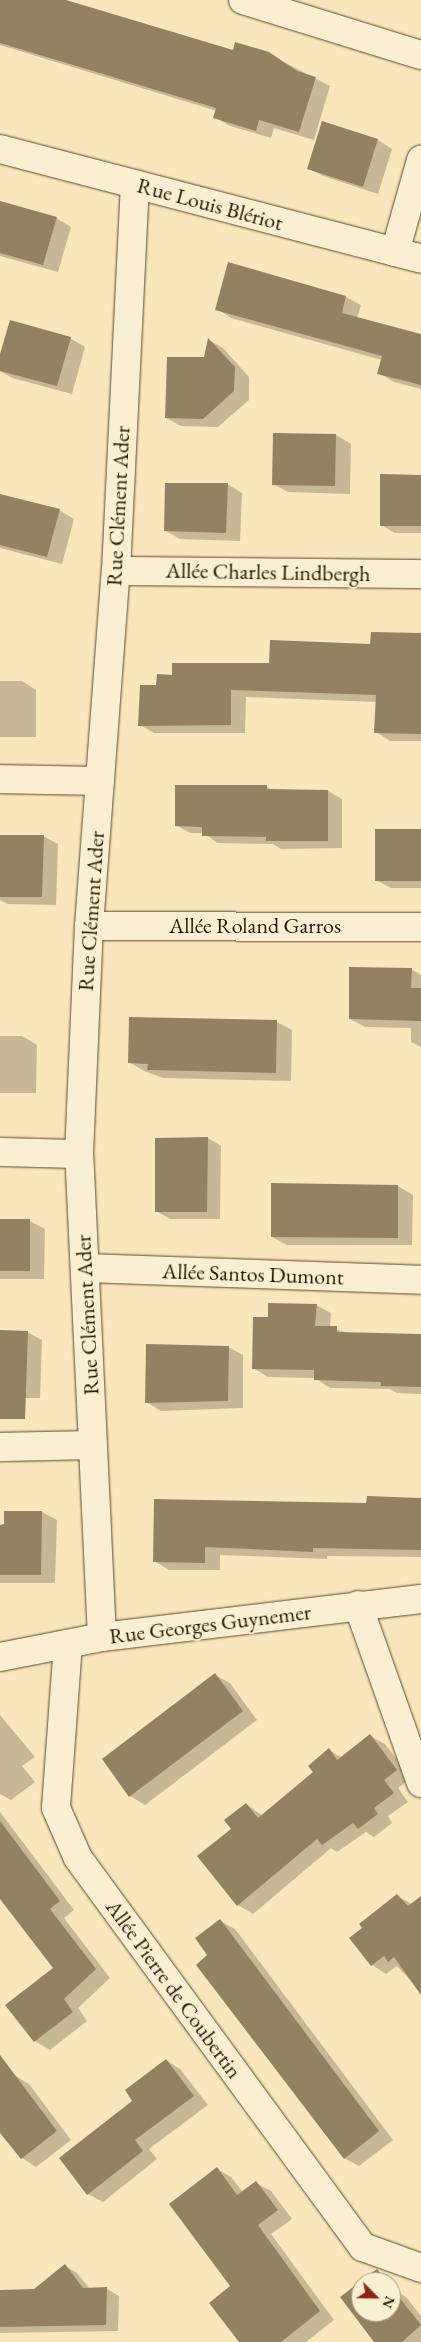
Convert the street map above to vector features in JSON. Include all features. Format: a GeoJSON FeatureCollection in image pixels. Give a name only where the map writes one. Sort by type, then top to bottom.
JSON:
{"type":"FeatureCollection","features":[{"type":"Feature","properties":{"kind":"street"},"geometry":{"type":"LineString","coordinates":[[243,0],[421,55]]}},
{"type":"Feature","properties":{"kind":"street","name":"Rue Louis Blériot"},"geometry":{"type":"LineString","coordinates":[[0,149],[421,259]]}},
{"type":"Feature","properties":{"kind":"street"},"geometry":{"type":"LineString","coordinates":[[394,252],[421,160]]}},
{"type":"Feature","properties":{"kind":"street","name":"Rue Clément Ader"},"geometry":{"type":"LineString","coordinates":[[102,1637],[79,1154],[89,926],[116,571],[135,184]]}},
{"type":"Feature","properties":{"kind":"street","name":"Allée Charles Lindbergh"},"geometry":{"type":"LineString","coordinates":[[116,571],[421,574]]}},
{"type":"Feature","properties":{"kind":"street"},"geometry":{"type":"LineString","coordinates":[[0,779],[100,780]]}},
{"type":"Feature","properties":{"kind":"street","name":"Allée Roland Garros"},"geometry":{"type":"LineString","coordinates":[[89,926],[421,927]]}},
{"type":"Feature","properties":{"kind":"street"},"geometry":{"type":"LineString","coordinates":[[0,1152],[79,1154]]}},
{"type":"Feature","properties":{"kind":"street","name":"Allée Santos Dumont"},"geometry":{"type":"LineString","coordinates":[[85,1268],[421,1280]]}},
{"type":"Feature","properties":{"kind":"street"},"geometry":{"type":"LineString","coordinates":[[0,1447],[93,1445]]}},
{"type":"Feature","properties":{"kind":"street","name":"Rue Georges Guynemer"},"geometry":{"type":"LineString","coordinates":[[0,1657],[102,1637],[421,1599]]}},
{"type":"Feature","properties":{"kind":"street"},"geometry":{"type":"LineString","coordinates":[[358,1605],[421,1783]]}},
{"type":"Feature","properties":{"kind":"street","name":"Allée Pierre de Coubertin"},"geometry":{"type":"LineString","coordinates":[[68,1644],[56,1808],[78,1858],[363,2247],[421,2268]]}},
{"type":"Feature","properties":{"kind":"building"},"geometry":{"type":"Polygon","coordinates":[[[0,0],[66,0],[233,50],[235,42],[269,52],[297,71],[316,77],[299,132],[259,120],[256,131],[213,118],[216,108],[0,43],[0,0]]]}},
{"type":"Feature","properties":{"kind":"building"},"geometry":{"type":"Polygon","coordinates":[[[322,121],[378,139],[363,187],[307,169],[322,121]]]}},
{"type":"Feature","properties":{"kind":"building"},"geometry":{"type":"Polygon","coordinates":[[[0,201],[57,217],[43,265],[0,253],[0,201]]]}},
{"type":"Feature","properties":{"kind":"building"},"geometry":{"type":"Polygon","coordinates":[[[228,262],[346,296],[342,313],[421,334],[421,385],[377,374],[382,356],[215,310],[228,262]]]}},
{"type":"Feature","properties":{"kind":"building"},"geometry":{"type":"Polygon","coordinates":[[[10,320],[71,337],[57,386],[0,371],[0,354],[10,320]]]}},
{"type":"Feature","properties":{"kind":"building"},"geometry":{"type":"Polygon","coordinates":[[[208,338],[235,367],[234,391],[203,419],[165,418],[167,357],[204,357],[208,338]]]}},
{"type":"Feature","properties":{"kind":"building"},"geometry":{"type":"Polygon","coordinates":[[[273,433],[336,434],[335,486],[272,485],[273,433]]]}},
{"type":"Feature","properties":{"kind":"building"},"geometry":{"type":"Polygon","coordinates":[[[380,474],[421,475],[421,526],[380,526],[380,474]]]}},
{"type":"Feature","properties":{"kind":"building"},"geometry":{"type":"Polygon","coordinates":[[[165,483],[228,483],[226,533],[164,531],[165,483]]]}},
{"type":"Feature","properties":{"kind":"building"},"geometry":{"type":"Polygon","coordinates":[[[0,494],[60,509],[47,557],[0,545],[0,494]]]}},
{"type":"Feature","properties":{"kind":"building"},"geometry":{"type":"Polygon","coordinates":[[[371,632],[421,633],[421,734],[374,733],[376,695],[231,690],[231,725],[138,726],[140,685],[156,685],[157,674],[172,675],[172,663],[269,663],[270,640],[370,644],[371,632]]]}},
{"type":"Feature","properties":{"kind":"building"},"geometry":{"type":"Polygon","coordinates":[[[175,785],[267,785],[267,789],[328,790],[328,841],[266,841],[266,837],[202,836],[202,827],[175,826],[175,785]]]}},
{"type":"Feature","properties":{"kind":"building"},"geometry":{"type":"Polygon","coordinates":[[[375,829],[421,829],[421,881],[375,881],[375,829]]]}},
{"type":"Feature","properties":{"kind":"building"},"geometry":{"type":"Polygon","coordinates":[[[0,835],[44,835],[42,897],[0,897],[0,835]]]}},
{"type":"Feature","properties":{"kind":"building"},"geometry":{"type":"Polygon","coordinates":[[[349,967],[412,968],[411,988],[421,988],[421,1021],[349,1019],[349,967]]]}},
{"type":"Feature","properties":{"kind":"building"},"geometry":{"type":"Polygon","coordinates":[[[129,1017],[277,1020],[276,1073],[147,1070],[148,1064],[128,1063],[129,1017]]]}},
{"type":"Feature","properties":{"kind":"building"},"geometry":{"type":"Polygon","coordinates":[[[208,1137],[207,1212],[155,1212],[155,1138],[208,1137]]]}},
{"type":"Feature","properties":{"kind":"building"},"geometry":{"type":"Polygon","coordinates":[[[271,1183],[398,1185],[398,1238],[271,1237],[271,1183]]]}},
{"type":"Feature","properties":{"kind":"building"},"geometry":{"type":"Polygon","coordinates":[[[0,1219],[30,1219],[30,1271],[0,1271],[0,1219]]]}},
{"type":"Feature","properties":{"kind":"building"},"geometry":{"type":"Polygon","coordinates":[[[268,1303],[317,1304],[315,1326],[337,1326],[337,1332],[421,1334],[421,1387],[381,1386],[381,1382],[314,1380],[314,1370],[252,1369],[253,1317],[268,1317],[268,1303]]]}},
{"type":"Feature","properties":{"kind":"building"},"geometry":{"type":"Polygon","coordinates":[[[0,1330],[28,1331],[25,1419],[0,1419],[0,1330]]]}},
{"type":"Feature","properties":{"kind":"building"},"geometry":{"type":"Polygon","coordinates":[[[146,1344],[229,1346],[228,1401],[145,1403],[146,1344]]]}},
{"type":"Feature","properties":{"kind":"building"},"geometry":{"type":"Polygon","coordinates":[[[367,1496],[421,1498],[421,1550],[313,1548],[313,1552],[205,1547],[205,1563],[153,1562],[154,1499],[366,1503],[367,1496]]]}},
{"type":"Feature","properties":{"kind":"building"},"geometry":{"type":"Polygon","coordinates":[[[4,1511],[42,1511],[41,1575],[0,1575],[0,1525],[4,1524],[4,1511]]]}},
{"type":"Feature","properties":{"kind":"building"},"geometry":{"type":"Polygon","coordinates":[[[215,1673],[243,1711],[129,1797],[102,1759],[215,1673]]]}},
{"type":"Feature","properties":{"kind":"building"},"geometry":{"type":"Polygon","coordinates":[[[370,1734],[397,1770],[384,1780],[394,1793],[374,1808],[378,1814],[358,1829],[353,1823],[322,1845],[317,1839],[237,1906],[197,1856],[231,1829],[224,1820],[246,1803],[258,1818],[313,1772],[308,1766],[329,1748],[337,1760],[370,1734]]]}},
{"type":"Feature","properties":{"kind":"building"},"geometry":{"type":"Polygon","coordinates":[[[0,1821],[60,1901],[50,1909],[96,1969],[64,1999],[73,2012],[34,2042],[5,2005],[53,1968],[0,1899],[0,1821]]]}},
{"type":"Feature","properties":{"kind":"building"},"geometry":{"type":"Polygon","coordinates":[[[397,1894],[408,1906],[421,1896],[421,1995],[394,1957],[388,1962],[384,1956],[371,1966],[349,1938],[362,1928],[359,1924],[397,1894]]]}},
{"type":"Feature","properties":{"kind":"building"},"geometry":{"type":"Polygon","coordinates":[[[220,1919],[379,2131],[344,2159],[196,1965],[207,1955],[195,1938],[220,1919]]]}},
{"type":"Feature","properties":{"kind":"building"},"geometry":{"type":"Polygon","coordinates":[[[0,2055],[57,2131],[21,2159],[0,2133],[0,2055]]]}},
{"type":"Feature","properties":{"kind":"building"},"geometry":{"type":"Polygon","coordinates":[[[166,2059],[194,2096],[135,2140],[143,2151],[87,2195],[59,2158],[132,2101],[125,2090],[166,2059]]]}},
{"type":"Feature","properties":{"kind":"building"},"geometry":{"type":"Polygon","coordinates":[[[217,2167],[237,2195],[256,2181],[278,2210],[258,2225],[320,2311],[281,2342],[239,2342],[209,2303],[230,2286],[169,2204],[217,2167]]]}},
{"type":"Feature","properties":{"kind":"building"},"geometry":{"type":"Polygon","coordinates":[[[65,2264],[83,2288],[107,2287],[106,2325],[0,2327],[0,2290],[34,2289],[65,2264]]]}},
{"type":"Feature","properties":{"kind":"building"},"geometry":{"type":"Polygon","coordinates":[[[351,2289],[351,2312],[340,2297],[351,2289]]]}},
{"type":"Feature","properties":{"kind":"building"},"geometry":{"type":"Polygon","coordinates":[[[401,2300],[421,2325],[402,2342],[374,2342],[359,2322],[401,2322],[401,2300]]]}}]}
